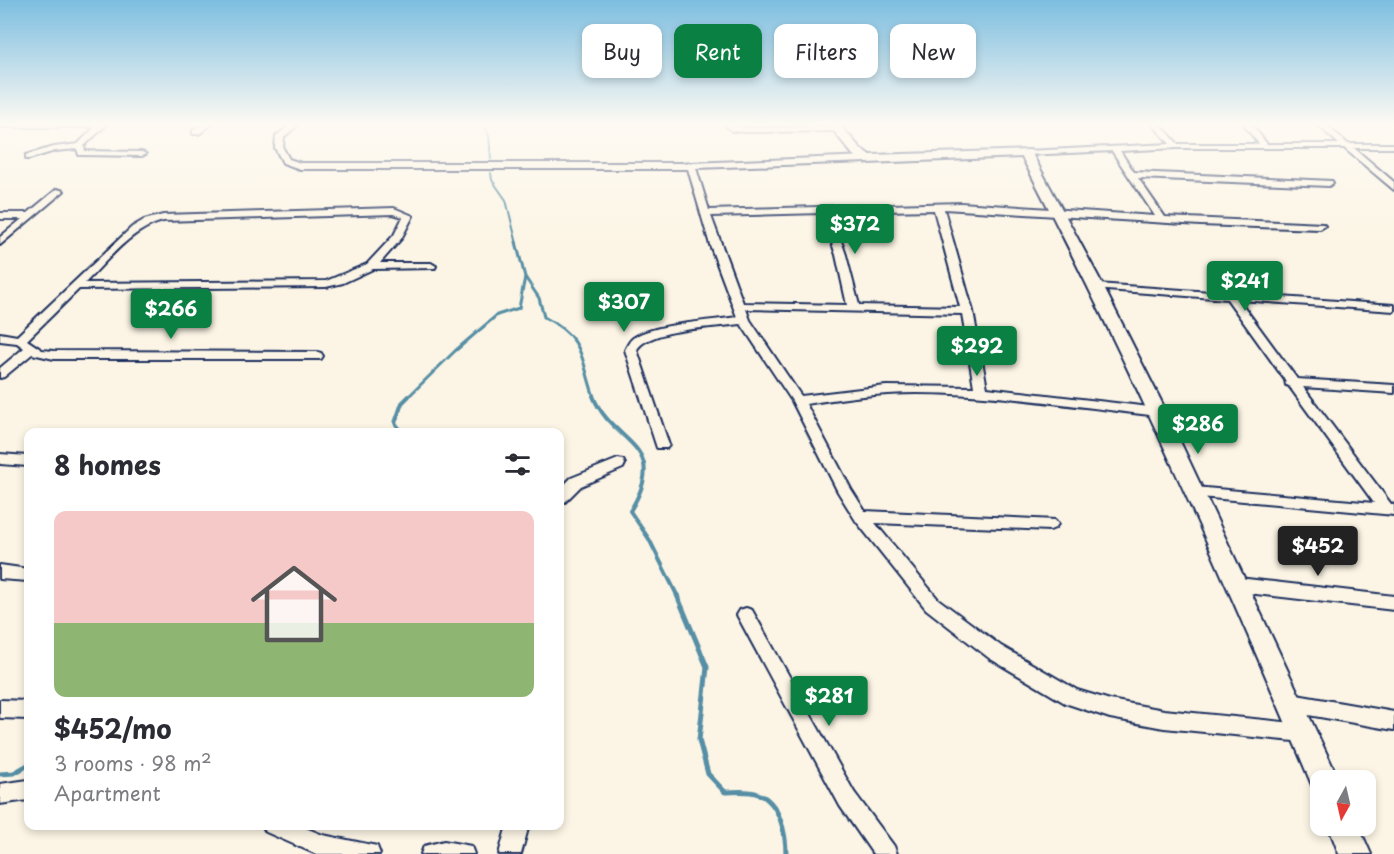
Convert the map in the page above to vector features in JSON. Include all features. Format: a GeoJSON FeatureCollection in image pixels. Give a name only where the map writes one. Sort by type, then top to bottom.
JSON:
{"type":"FeatureCollection","features":[{"type":"Feature","properties":{"kind":"street"},"geometry":{"type":"LineString","coordinates":[[297,165],[720,165]]}},
{"type":"Feature","properties":{"kind":"street"},"geometry":{"type":"LineString","coordinates":[[1033,165],[1097,287],[1158,412],[1239,585],[1320,770]]}},
{"type":"Feature","properties":{"kind":"street"},"geometry":{"type":"LineString","coordinates":[[1126,165],[1161,218]]}},
{"type":"Feature","properties":{"kind":"street"},"geometry":{"type":"LineString","coordinates":[[1369,165],[1394,187]]}},
{"type":"Feature","properties":{"kind":"street"},"geometry":{"type":"LineString","coordinates":[[691,166],[715,245],[742,313],[798,401],[845,492],[861,517],[932,604],[995,651],[1072,697],[1110,709],[1164,719],[1304,733]]}},
{"type":"Feature","properties":{"kind":"street"},"geometry":{"type":"LineString","coordinates":[[1378,172],[1394,172]]}},
{"type":"Feature","properties":{"kind":"street"},"geometry":{"type":"LineString","coordinates":[[1133,174],[1329,183]]}},
{"type":"Feature","properties":{"kind":"street"},"geometry":{"type":"LineString","coordinates":[[0,242],[60,191]]}},
{"type":"Feature","properties":{"kind":"street"},"geometry":{"type":"LineString","coordinates":[[706,213],[938,206],[1058,211],[1200,222],[1320,226]]}},
{"type":"Feature","properties":{"kind":"street"},"geometry":{"type":"LineString","coordinates":[[938,206],[967,311],[981,393]]}},
{"type":"Feature","properties":{"kind":"street"},"geometry":{"type":"LineString","coordinates":[[825,209],[841,255],[854,309]]}},
{"type":"Feature","properties":{"kind":"street"},"geometry":{"type":"LineString","coordinates":[[20,340],[135,229],[147,222],[163,218],[394,211],[406,213],[408,216],[390,246],[371,266],[339,281],[326,284],[78,286]]}},
{"type":"Feature","properties":{"kind":"street"},"geometry":{"type":"LineString","coordinates":[[0,216],[30,216]]}},
{"type":"Feature","properties":{"kind":"street"},"geometry":{"type":"LineString","coordinates":[[371,266],[430,266]]}},
{"type":"Feature","properties":{"kind":"street"},"geometry":{"type":"LineString","coordinates":[[1097,287],[1394,308]]}},
{"type":"Feature","properties":{"kind":"street"},"geometry":{"type":"LineString","coordinates":[[1230,296],[1290,382],[1390,510]]}},
{"type":"Feature","properties":{"kind":"street"},"geometry":{"type":"LineString","coordinates":[[662,445],[632,350],[633,344],[641,338],[742,313],[854,309],[967,311]]}},
{"type":"Feature","properties":{"kind":"street"},"geometry":{"type":"LineString","coordinates":[[0,337],[20,340],[39,353],[54,355],[317,356]]}},
{"type":"Feature","properties":{"kind":"street"},"geometry":{"type":"LineString","coordinates":[[0,374],[31,348]]}},
{"type":"Feature","properties":{"kind":"street"},"geometry":{"type":"LineString","coordinates":[[1290,382],[1394,389]]}},
{"type":"Feature","properties":{"kind":"street"},"geometry":{"type":"LineString","coordinates":[[798,401],[863,391],[919,389],[981,393],[1158,412]]}},
{"type":"Feature","properties":{"kind":"street"},"geometry":{"type":"LineString","coordinates":[[0,459],[24,461]]}},
{"type":"Feature","properties":{"kind":"street"},"geometry":{"type":"LineString","coordinates":[[564,494],[576,482],[618,464]]}},
{"type":"Feature","properties":{"kind":"street"},"geometry":{"type":"LineString","coordinates":[[1194,492],[1390,510]]}},
{"type":"Feature","properties":{"kind":"street"},"geometry":{"type":"LineString","coordinates":[[861,517],[1050,524]]}},
{"type":"Feature","properties":{"kind":"street"},"geometry":{"type":"LineString","coordinates":[[0,572],[24,575]]}},
{"type":"Feature","properties":{"kind":"street"},"geometry":{"type":"LineString","coordinates":[[1239,585],[1394,603]]}},
{"type":"Feature","properties":{"kind":"street"},"geometry":{"type":"LineString","coordinates":[[746,615],[848,799],[886,854]]}},
{"type":"Feature","properties":{"kind":"street"},"geometry":{"type":"LineString","coordinates":[[1291,703],[1394,721]]}},
{"type":"Feature","properties":{"kind":"street"},"geometry":{"type":"LineString","coordinates":[[0,709],[24,710]]}},
{"type":"Feature","properties":{"kind":"street"},"geometry":{"type":"LineString","coordinates":[[0,794],[24,791]]}},
{"type":"Feature","properties":{"kind":"street"},"geometry":{"type":"LineString","coordinates":[[285,830],[344,853],[369,854]]}},
{"type":"Feature","properties":{"kind":"street"},"geometry":{"type":"LineString","coordinates":[[510,854],[517,830]]}},
{"type":"Feature","properties":{"kind":"street"},"geometry":{"type":"LineString","coordinates":[[1348,836],[1355,854]]}},
{"type":"Feature","properties":{"kind":"street"},"geometry":{"type":"LineString","coordinates":[[432,854],[444,852],[463,854]]}},
{"type":"Feature","properties":{"kind":"waterway"},"geometry":{"type":"LineString","coordinates":[[491,173],[492,180],[506,200],[517,244]]}},
{"type":"Feature","properties":{"kind":"waterway"},"geometry":{"type":"LineString","coordinates":[[516,242],[525,277]]}},
{"type":"Feature","properties":{"kind":"waterway"},"geometry":{"type":"LineString","coordinates":[[408,397],[455,351],[497,315],[519,308],[525,277]]}},
{"type":"Feature","properties":{"kind":"waterway"},"geometry":{"type":"LineString","coordinates":[[525,277],[539,298],[544,317],[558,325],[575,341],[580,350],[594,397]]}},
{"type":"Feature","properties":{"kind":"waterway"},"geometry":{"type":"LineString","coordinates":[[593,396],[602,413],[635,447],[642,458],[645,471],[641,489],[630,511],[649,539],[677,595]]}},
{"type":"Feature","properties":{"kind":"waterway"},"geometry":{"type":"LineString","coordinates":[[399,428],[395,423],[402,403],[408,397]]}},
{"type":"Feature","properties":{"kind":"waterway"},"geometry":{"type":"LineString","coordinates":[[677,595],[707,667],[699,740],[708,774],[725,792],[754,793],[766,798],[772,804],[783,828],[786,854]]}},
{"type":"Feature","properties":{"kind":"waterway"},"geometry":{"type":"LineString","coordinates":[[0,774],[14,773],[24,767]]}}]}
